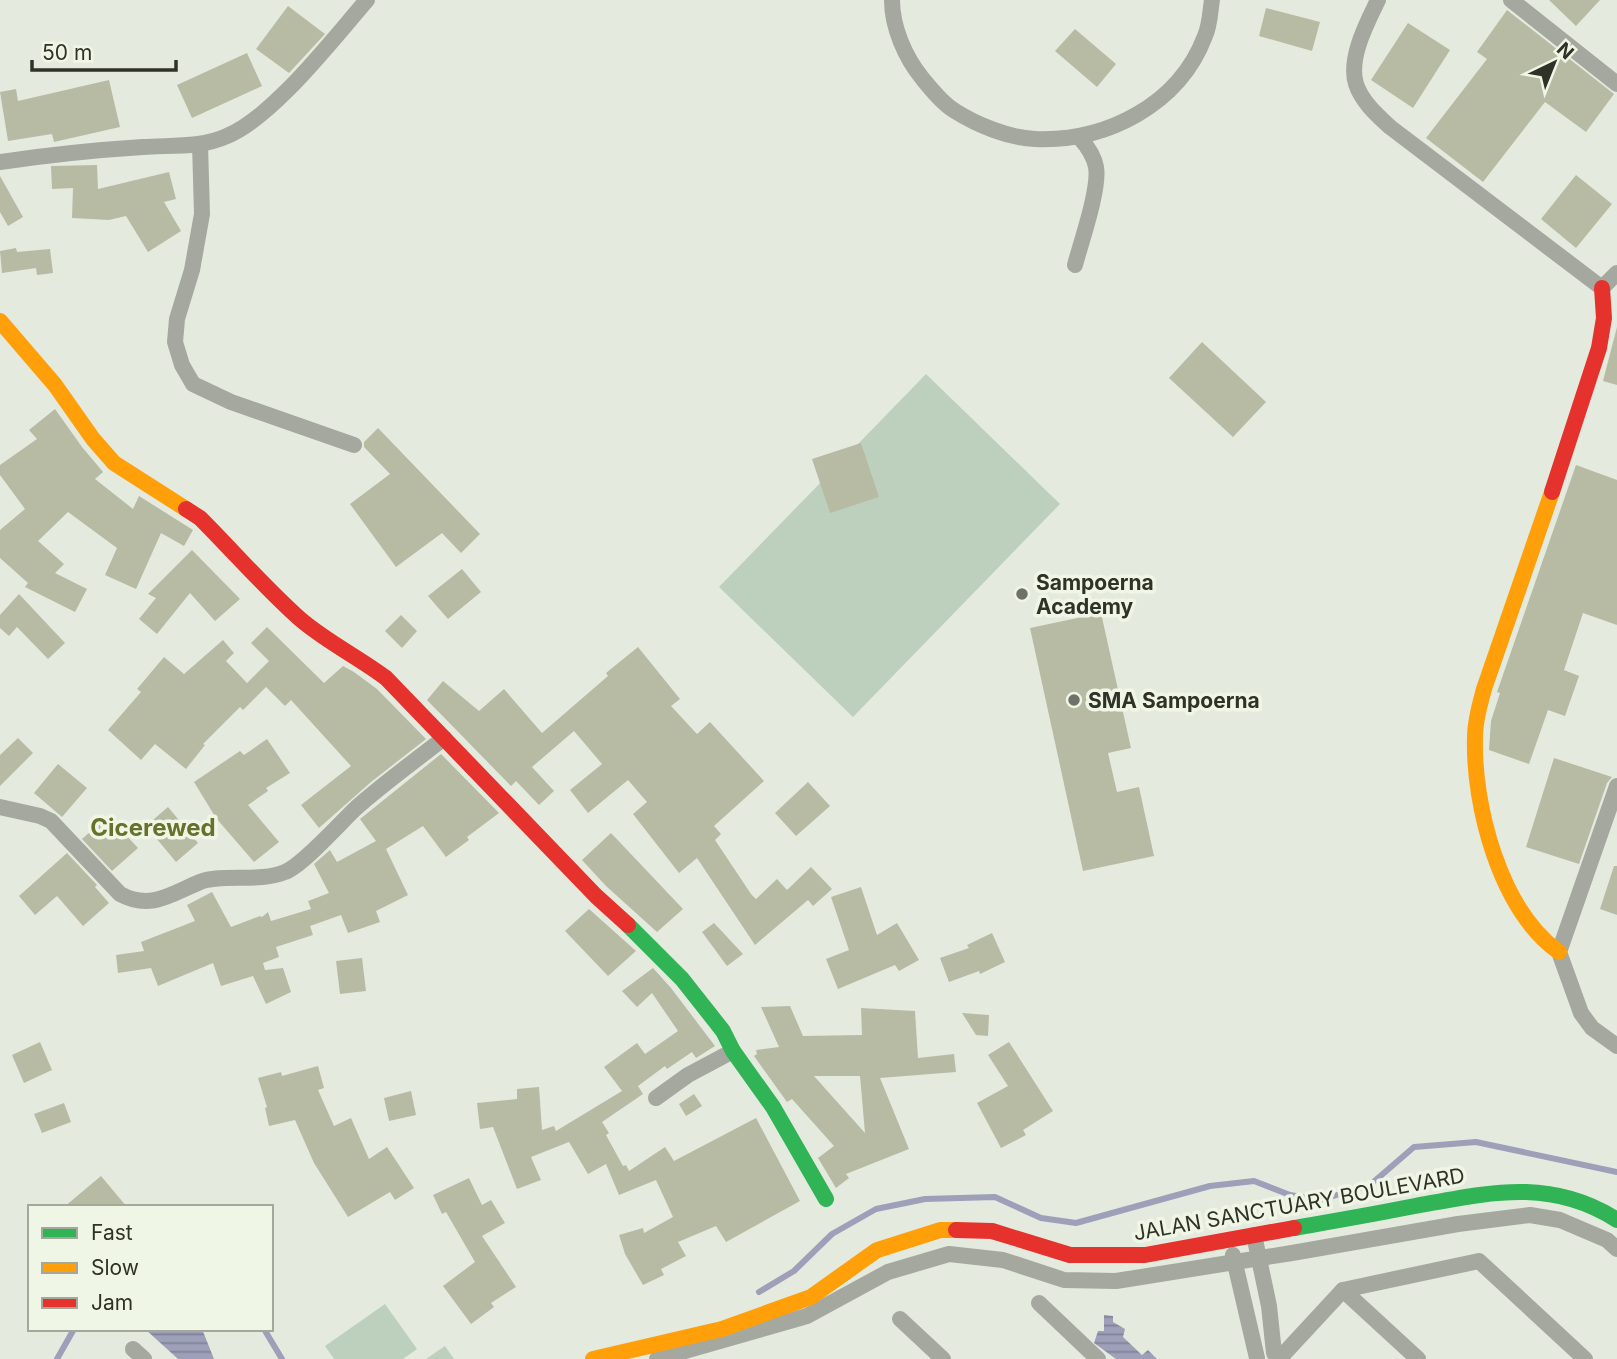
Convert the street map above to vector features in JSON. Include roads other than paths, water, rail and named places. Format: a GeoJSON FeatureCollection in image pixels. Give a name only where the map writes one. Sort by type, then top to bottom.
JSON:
{"type":"FeatureCollection","features":[{"type":"Feature","properties":{"kind":"street"},"geometry":{"type":"LineString","coordinates":[[0,162],[57,154],[200,144],[226,137],[246,127],[272,104],[367,0]]}},
{"type":"Feature","properties":{"kind":"street"},"geometry":{"type":"LineString","coordinates":[[892,0],[898,34],[909,63],[930,88],[954,111],[1016,136],[1036,139],[1080,138],[1141,115],[1170,90],[1195,57],[1206,35],[1212,0]]}},
{"type":"Feature","properties":{"kind":"street"},"geometry":{"type":"LineString","coordinates":[[1378,0],[1358,48],[1354,73],[1359,91],[1372,110],[1390,127],[1602,288],[1605,311],[1602,336],[1571,436],[1491,667],[1475,731],[1475,764],[1485,824],[1505,882],[1536,934],[1559,952],[1581,1013],[1592,1028],[1617,1046]]}},
{"type":"Feature","properties":{"kind":"street"},"geometry":{"type":"LineString","coordinates":[[1511,0],[1617,84]]}},
{"type":"Feature","properties":{"kind":"street"},"geometry":{"type":"LineString","coordinates":[[1075,265],[1094,190],[1096,168],[1089,150],[1080,138]]}},
{"type":"Feature","properties":{"kind":"street"},"geometry":{"type":"LineString","coordinates":[[200,144],[202,214],[191,270],[177,319],[175,342],[182,365],[193,384],[231,402],[354,445]]}},
{"type":"Feature","properties":{"kind":"street"},"geometry":{"type":"LineString","coordinates":[[1602,288],[1617,273]]}},
{"type":"Feature","properties":{"kind":"street"},"geometry":{"type":"LineString","coordinates":[[0,321],[47,376],[114,463],[200,519],[300,619],[331,643],[362,660],[386,678],[555,850],[596,896],[652,947],[682,979],[723,1031],[733,1051],[773,1107],[826,1199]]}},
{"type":"Feature","properties":{"kind":"street"},"geometry":{"type":"LineString","coordinates":[[0,807],[51,821],[120,894],[136,899],[159,900],[169,898],[204,880],[264,877],[290,870],[358,806],[444,738]]}},
{"type":"Feature","properties":{"kind":"street"},"geometry":{"type":"LineString","coordinates":[[1559,952],[1617,786]]}},
{"type":"Feature","properties":{"kind":"street"},"geometry":{"type":"LineString","coordinates":[[656,1098],[688,1074],[733,1051]]}},
{"type":"Feature","properties":{"kind":"street","name":"JALAN SANCTUARY BOULEVARD"},"geometry":{"type":"LineString","coordinates":[[593,1359],[722,1329],[811,1297],[877,1250],[940,1230],[992,1231],[1069,1255],[1145,1255],[1483,1194],[1520,1191],[1539,1191],[1582,1202],[1617,1220]]}},
{"type":"Feature","properties":{"kind":"street"},"geometry":{"type":"LineString","coordinates":[[657,1359],[807,1316],[888,1272],[949,1254],[1003,1260],[1064,1280],[1116,1281],[1458,1224],[1530,1215],[1560,1220],[1598,1236],[1617,1249]]}},
{"type":"Feature","properties":{"kind":"street"},"geometry":{"type":"LineString","coordinates":[[1254,1235],[1279,1357]]}},
{"type":"Feature","properties":{"kind":"street"},"geometry":{"type":"LineString","coordinates":[[1229,1238],[1256,1358],[1264,1353],[1279,1357]]}},
{"type":"Feature","properties":{"kind":"street"},"geometry":{"type":"LineString","coordinates":[[1279,1357],[1342,1290],[1479,1261],[1584,1359]]}},
{"type":"Feature","properties":{"kind":"street"},"geometry":{"type":"LineString","coordinates":[[1342,1290],[1418,1359]]}},
{"type":"Feature","properties":{"kind":"street"},"geometry":{"type":"LineString","coordinates":[[1039,1303],[1098,1359]]}},
{"type":"Feature","properties":{"kind":"street"},"geometry":{"type":"LineString","coordinates":[[900,1319],[943,1359]]}},
{"type":"Feature","properties":{"kind":"water"},"geometry":{"type":"Polygon","coordinates":[[[1104,1315],[1113,1316],[1113,1322],[1125,1329],[1123,1337],[1142,1355],[1148,1350],[1157,1359],[1116,1359],[1094,1343],[1098,1331],[1104,1331],[1104,1315]]]}},
{"type":"Feature","properties":{"kind":"water"},"geometry":{"type":"Polygon","coordinates":[[[147,1331],[203,1331],[214,1359],[178,1359],[147,1331]]]}},
{"type":"Feature","properties":{"kind":"waterway"},"geometry":{"type":"LineString","coordinates":[[759,1292],[794,1271],[832,1234],[876,1209],[925,1199],[995,1197],[1041,1218],[1076,1223],[1210,1186],[1254,1181],[1290,1195],[1320,1200],[1370,1185],[1414,1147],[1476,1142],[1617,1172]]}},
{"type":"Feature","properties":{"kind":"waterway"},"geometry":{"type":"LineString","coordinates":[[57,1359],[73,1331]]}},
{"type":"Feature","properties":{"kind":"waterway"},"geometry":{"type":"LineString","coordinates":[[265,1331],[282,1359]]}},
{"type":"Feature","properties":{"kind":"place","name":"Sampoerna Academy"},"geometry":{"type":"Point","coordinates":[1022,594]}},
{"type":"Feature","properties":{"kind":"place","name":"SMA Sampoerna"},"geometry":{"type":"Point","coordinates":[1074,700]}},
{"type":"Feature","properties":{"kind":"district","name":"Cicerewed"},"geometry":{"type":"Point","coordinates":[153,827]}}]}
